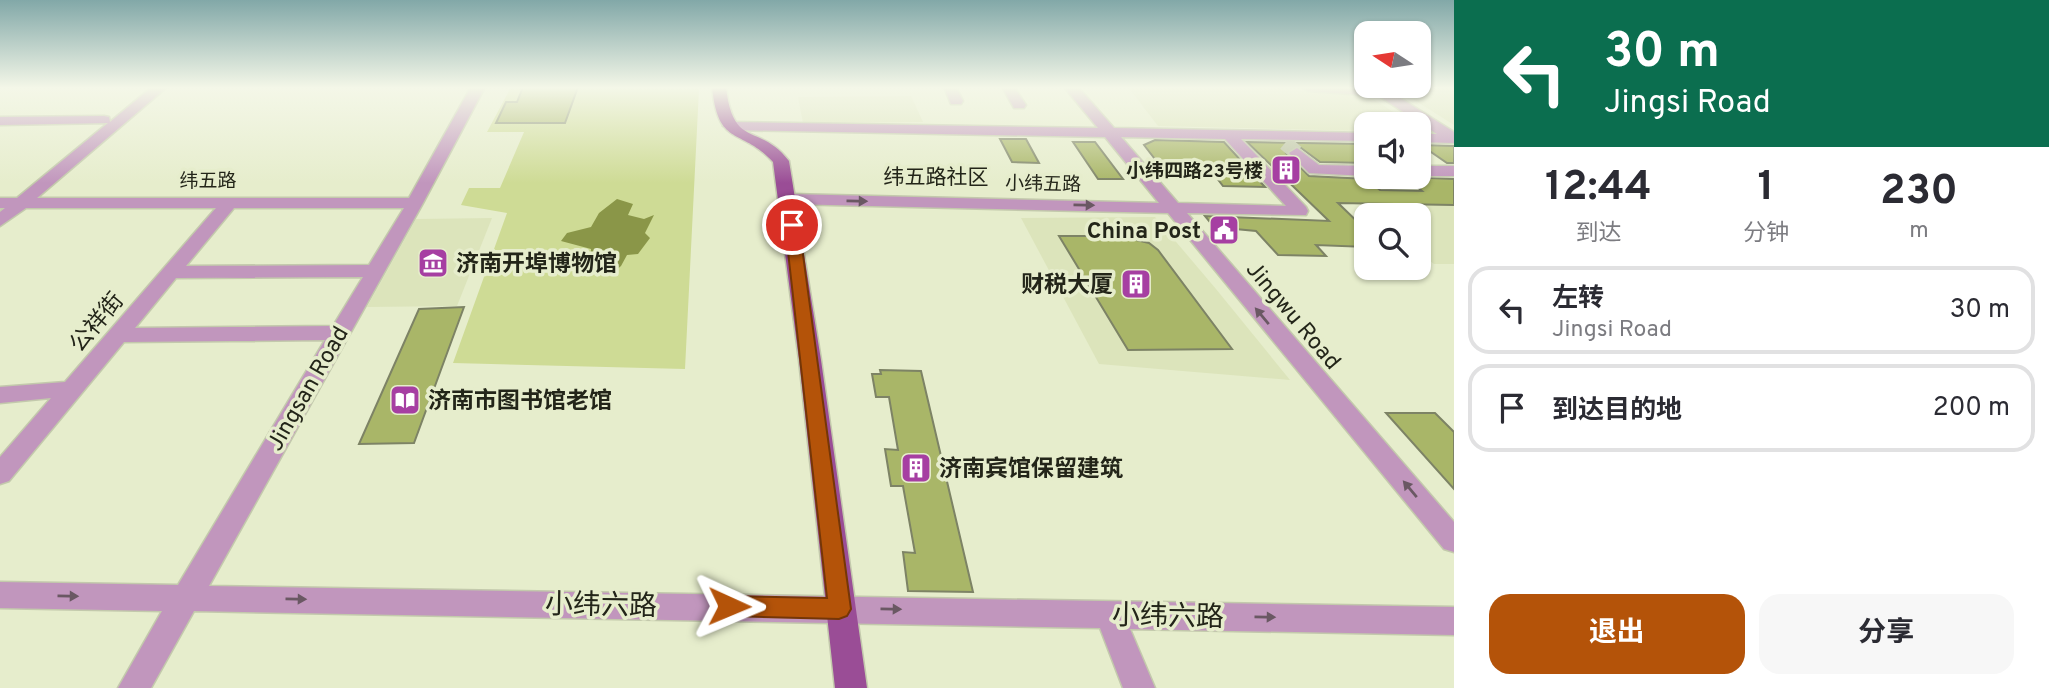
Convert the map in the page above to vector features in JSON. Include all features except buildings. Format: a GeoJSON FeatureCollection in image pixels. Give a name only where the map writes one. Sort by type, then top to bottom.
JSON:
{"type":"FeatureCollection","features":[{"type":"Feature","properties":{"kind":"main road"},"geometry":{"type":"LineString","coordinates":[[725,119],[730,126],[776,154],[781,161],[789,199],[851,688]]}},
{"type":"Feature","properties":{"kind":"street"},"geometry":{"type":"LineString","coordinates":[[0,221],[122,119]]}},
{"type":"Feature","properties":{"kind":"street","name":"Jingsan Road"},"geometry":{"type":"LineString","coordinates":[[134,688],[376,271],[461,119]]}},
{"type":"Feature","properties":{"kind":"street","name":"Jingwu Road"},"geometry":{"type":"LineString","coordinates":[[1098,119],[1454,541]]}},
{"type":"Feature","properties":{"kind":"street"},"geometry":{"type":"LineString","coordinates":[[1424,119],[1454,139]]}},
{"type":"Feature","properties":{"kind":"street"},"geometry":{"type":"LineString","coordinates":[[0,121],[104,120]]}},
{"type":"Feature","properties":{"kind":"street"},"geometry":{"type":"LineString","coordinates":[[0,203],[104,120]]}},
{"type":"Feature","properties":{"kind":"street"},"geometry":{"type":"LineString","coordinates":[[730,126],[1228,134],[1286,144],[1354,138]]}},
{"type":"Feature","properties":{"kind":"street","name":"小纬五路"},"geometry":{"type":"LineString","coordinates":[[789,199],[1300,211],[1228,134]]}},
{"type":"Feature","properties":{"kind":"street"},"geometry":{"type":"LineString","coordinates":[[1431,138],[1454,139]]}},
{"type":"Feature","properties":{"kind":"street"},"geometry":{"type":"LineString","coordinates":[[1286,144],[1315,170],[1354,171]]}},
{"type":"Feature","properties":{"kind":"street"},"geometry":{"type":"LineString","coordinates":[[1431,171],[1454,171]]}},
{"type":"Feature","properties":{"kind":"street","name":"公祥街"},"geometry":{"type":"LineString","coordinates":[[0,474],[230,202]]}},
{"type":"Feature","properties":{"kind":"street","name":"纬五路"},"geometry":{"type":"LineString","coordinates":[[0,203],[415,203]]}},
{"type":"Feature","properties":{"kind":"street"},"geometry":{"type":"LineString","coordinates":[[170,272],[376,271]]}},
{"type":"Feature","properties":{"kind":"street"},"geometry":{"type":"LineString","coordinates":[[117,335],[339,333]]}},
{"type":"Feature","properties":{"kind":"street"},"geometry":{"type":"LineString","coordinates":[[0,395],[22,391],[70,390]]}},
{"type":"Feature","properties":{"kind":"street","name":"小纬六路"},"geometry":{"type":"LineString","coordinates":[[0,595],[1454,621]]}},
{"type":"Feature","properties":{"kind":"street"},"geometry":{"type":"LineString","coordinates":[[1109,614],[1139,688]]}},
{"type":"Feature","properties":{"kind":"shaded area"},"geometry":{"type":"Polygon","coordinates":[[[494,119],[697,119],[685,369],[453,363],[507,213],[461,205],[469,188],[500,188],[524,132],[487,132],[494,119]]]}},
{"type":"Feature","properties":{"kind":"shaded area"},"geometry":{"type":"Polygon","coordinates":[[[802,119],[922,119],[923,122],[803,123],[802,119]]]}},
{"type":"Feature","properties":{"kind":"shaded area"},"geometry":{"type":"Polygon","coordinates":[[[1153,119],[1354,119],[1354,131],[1158,126],[1153,119]]]}},
{"type":"Feature","properties":{"kind":"shaded area"},"geometry":{"type":"Polygon","coordinates":[[[617,199],[633,204],[628,215],[644,219],[654,215],[645,233],[650,238],[638,254],[627,255],[621,266],[610,275],[590,266],[591,249],[561,241],[567,233],[591,227],[599,213],[617,199]]]}},
{"type":"Feature","properties":{"kind":"shaded area"},"geometry":{"type":"Polygon","coordinates":[[[1431,204],[1454,205],[1454,264],[1431,262],[1431,204]]]}},
{"type":"Feature","properties":{"kind":"shaded area"},"geometry":{"type":"Polygon","coordinates":[[[1155,217],[1290,380],[1099,364],[1021,218],[1155,217]]]}},
{"type":"Feature","properties":{"kind":"shaded area","name":"济南开埠博物馆"},"geometry":{"type":"Polygon","coordinates":[[[492,218],[457,306],[367,307],[416,219],[492,218]]]}},
{"type":"Feature","properties":{"kind":"tunnel"},"geometry":{"type":"LineString","coordinates":[[1285,143],[1297,153]]}},
{"type":"Feature","properties":{"kind":"place","name":"小纬四路23号楼"},"geometry":{"type":"Point","coordinates":[1286,170]}},
{"type":"Feature","properties":{"kind":"place","name":"China Post"},"geometry":{"type":"Point","coordinates":[1224,230]}},
{"type":"Feature","properties":{"kind":"place","name":"济南开埠博物馆"},"geometry":{"type":"Point","coordinates":[433,263]}},
{"type":"Feature","properties":{"kind":"place","name":"财税大厦"},"geometry":{"type":"Point","coordinates":[1136,284]}},
{"type":"Feature","properties":{"kind":"place","name":"济南市图书馆老馆"},"geometry":{"type":"Point","coordinates":[405,400]}},
{"type":"Feature","properties":{"kind":"place","name":"济南宾馆保留建筑"},"geometry":{"type":"Point","coordinates":[916,468]}},
{"type":"Feature","properties":{"kind":"district","name":"纬五路社区"},"geometry":{"type":"Point","coordinates":[936,177]}},
{"type":"Feature","properties":{"kind":"route"},"geometry":{"type":"LineString","coordinates":[[729,606],[839,609],[792,225]]}}]}
